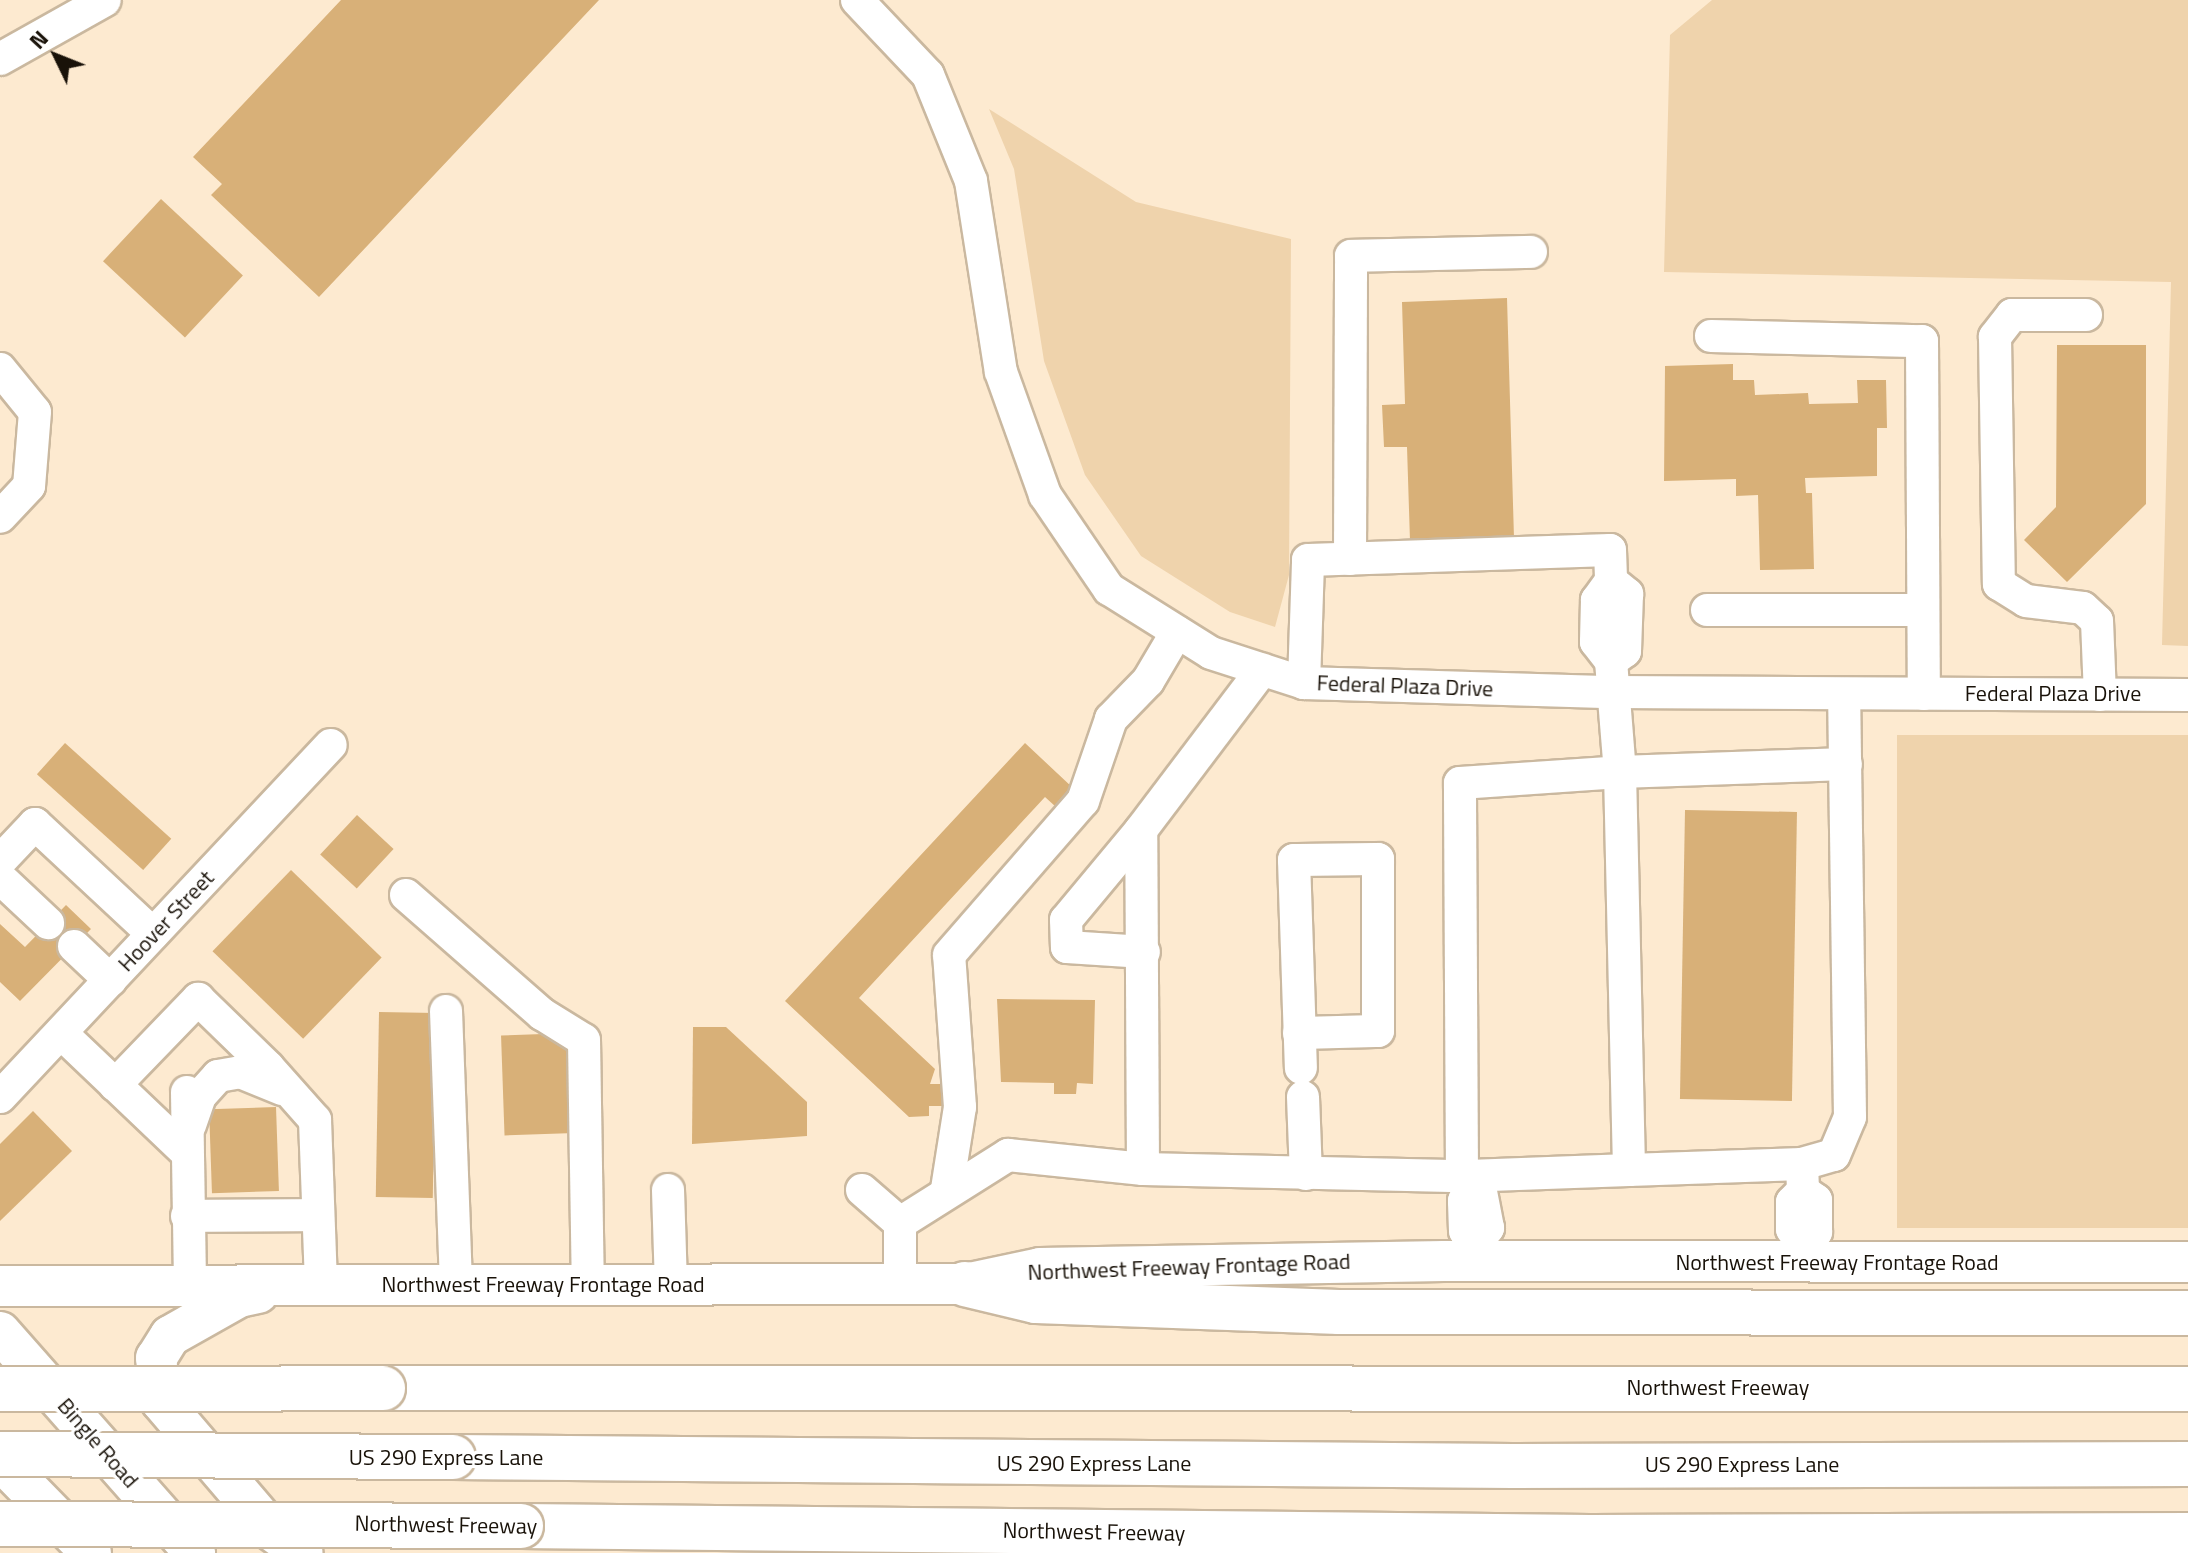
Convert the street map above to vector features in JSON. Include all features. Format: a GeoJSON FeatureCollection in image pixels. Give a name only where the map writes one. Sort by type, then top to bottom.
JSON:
{"type":"FeatureCollection","features":[{"type":"Feature","properties":{"kind":"highway"},"geometry":{"type":"LineString","coordinates":[[965,1284],[1036,1301],[1339,1312],[2188,1313]]}},
{"type":"Feature","properties":{"kind":"highway","name":"Northwest Freeway"},"geometry":{"type":"LineString","coordinates":[[0,1389],[2188,1389]]}},
{"type":"Feature","properties":{"kind":"highway","name":"US 290 Express Lane"},"geometry":{"type":"LineString","coordinates":[[0,1454],[1497,1466],[2188,1464]]}},
{"type":"Feature","properties":{"kind":"highway","name":"Northwest Freeway"},"geometry":{"type":"LineString","coordinates":[[0,1524],[1590,1537],[2188,1535]]}},
{"type":"Feature","properties":{"kind":"main road","name":"Northwest Freeway Frontage Road"},"geometry":{"type":"LineString","coordinates":[[0,1286],[965,1284],[1040,1268],[1477,1252],[1803,1253],[2188,1262]]}},
{"type":"Feature","properties":{"kind":"main road"},"geometry":{"type":"LineString","coordinates":[[303,1553],[271,1530],[161,1401],[156,1358],[170,1336],[239,1297],[309,1285]]}},
{"type":"Feature","properties":{"kind":"main road","name":"Bingle Road"},"geometry":{"type":"LineString","coordinates":[[0,1332],[195,1553]]}},
{"type":"Feature","properties":{"kind":"main road"},"geometry":{"type":"LineString","coordinates":[[0,1460],[91,1553]]}},
{"type":"Feature","properties":{"kind":"street"},"geometry":{"type":"LineString","coordinates":[[0,59],[105,0]]}},
{"type":"Feature","properties":{"kind":"street","name":"Federal Plaza Drive"},"geometry":{"type":"LineString","coordinates":[[857,0],[928,75],[971,181],[1001,372],[1045,495],[1109,589],[1211,653],[1304,683],[1612,677],[1844,694],[2188,695]]}},
{"type":"Feature","properties":{"kind":"street"},"geometry":{"type":"LineString","coordinates":[[1350,559],[1351,256],[1531,252]]}},
{"type":"Feature","properties":{"kind":"street"},"geometry":{"type":"LineString","coordinates":[[2086,315],[2012,315],[1995,337],[1999,584],[2026,601],[2083,608],[2097,621],[2100,695]]}},
{"type":"Feature","properties":{"kind":"street"},"geometry":{"type":"LineString","coordinates":[[1711,336],[1922,341],[1924,694]]}},
{"type":"Feature","properties":{"kind":"street"},"geometry":{"type":"LineString","coordinates":[[0,369],[35,412],[29,486],[0,517]]}},
{"type":"Feature","properties":{"kind":"street"},"geometry":{"type":"LineString","coordinates":[[1304,683],[1308,560],[1610,550],[1611,581],[1627,594],[1625,651],[1612,677],[1620,772],[1629,1170]]}},
{"type":"Feature","properties":{"kind":"street"},"geometry":{"type":"LineString","coordinates":[[1707,610],[1923,610]]}},
{"type":"Feature","properties":{"kind":"street"},"geometry":{"type":"LineString","coordinates":[[947,1189],[960,1107],[949,955],[1083,801],[1111,719],[1148,681],[1177,632]]}},
{"type":"Feature","properties":{"kind":"street"},"geometry":{"type":"LineString","coordinates":[[1144,952],[1067,947],[1066,920],[1141,830],[1262,670]]}},
{"type":"Feature","properties":{"kind":"street"},"geometry":{"type":"LineString","coordinates":[[900,1223],[947,1189],[1008,1155],[1143,1169],[1473,1180],[1629,1170],[1802,1178],[1834,1155],[1850,1117],[1844,694]]}},
{"type":"Feature","properties":{"kind":"street","name":"Hoover Street"},"geometry":{"type":"LineString","coordinates":[[0,1097],[331,745]]}},
{"type":"Feature","properties":{"kind":"street"},"geometry":{"type":"LineString","coordinates":[[1477,1252],[1488,1228],[1486,1196],[1473,1180],[1460,783],[1620,772],[1846,764]]}},
{"type":"Feature","properties":{"kind":"street"},"geometry":{"type":"LineString","coordinates":[[0,861],[35,824],[153,934]]}},
{"type":"Feature","properties":{"kind":"street"},"geometry":{"type":"LineString","coordinates":[[1141,830],[1143,1169]]}},
{"type":"Feature","properties":{"kind":"street"},"geometry":{"type":"LineString","coordinates":[[1299,1033],[1378,1031],[1378,859],[1294,860],[1299,1033],[1306,1174]]}},
{"type":"Feature","properties":{"kind":"street"},"geometry":{"type":"LineString","coordinates":[[0,878],[48,923]]}},
{"type":"Feature","properties":{"kind":"street"},"geometry":{"type":"LineString","coordinates":[[406,895],[542,1014],[584,1040],[588,1283]]}},
{"type":"Feature","properties":{"kind":"street"},"geometry":{"type":"LineString","coordinates":[[74,946],[110,980]]}},
{"type":"Feature","properties":{"kind":"street"},"geometry":{"type":"LineString","coordinates":[[115,1085],[198,999],[299,1098],[315,1120],[318,1215],[309,1285]]}},
{"type":"Feature","properties":{"kind":"street"},"geometry":{"type":"LineString","coordinates":[[446,1011],[456,1284]]}},
{"type":"Feature","properties":{"kind":"street"},"geometry":{"type":"LineString","coordinates":[[61,1033],[157,1124],[185,1145]]}},
{"type":"Feature","properties":{"kind":"street"},"geometry":{"type":"LineString","coordinates":[[157,1124],[237,1037]]}},
{"type":"Feature","properties":{"kind":"street"},"geometry":{"type":"LineString","coordinates":[[211,1064],[241,1058],[268,1067]]}},
{"type":"Feature","properties":{"kind":"street"},"geometry":{"type":"LineString","coordinates":[[185,1145],[200,1096],[227,1072],[250,1074],[299,1098]]}},
{"type":"Feature","properties":{"kind":"street"},"geometry":{"type":"LineString","coordinates":[[187,1092],[185,1145],[190,1285]]}},
{"type":"Feature","properties":{"kind":"street"},"geometry":{"type":"LineString","coordinates":[[1802,1178],[1816,1200],[1816,1232],[1803,1253]]}},
{"type":"Feature","properties":{"kind":"street"},"geometry":{"type":"LineString","coordinates":[[668,1190],[671,1285]]}},
{"type":"Feature","properties":{"kind":"street"},"geometry":{"type":"LineString","coordinates":[[862,1190],[900,1223],[900,1284]]}},
{"type":"Feature","properties":{"kind":"street"},"geometry":{"type":"LineString","coordinates":[[187,1216],[318,1215]]}},
{"type":"Feature","properties":{"kind":"shaded area"},"geometry":{"type":"Polygon","coordinates":[[[1712,0],[2188,0],[2188,646],[2162,645],[2171,282],[1664,272],[1670,35],[1712,0]]]}},
{"type":"Feature","properties":{"kind":"shaded area"},"geometry":{"type":"Polygon","coordinates":[[[989,109],[1136,202],[1291,239],[1289,575],[1275,627],[1230,612],[1141,556],[1085,475],[1044,361],[1014,169],[989,109]]]}},
{"type":"Feature","properties":{"kind":"shaded area"},"geometry":{"type":"Polygon","coordinates":[[[1897,735],[2188,735],[2188,1228],[1897,1228],[1897,735]]]}},
{"type":"Feature","properties":{"kind":"building"},"geometry":{"type":"Polygon","coordinates":[[[341,0],[599,0],[319,297],[211,195],[222,184],[193,157],[341,0]]]}},
{"type":"Feature","properties":{"kind":"building"},"geometry":{"type":"Polygon","coordinates":[[[161,199],[243,275],[185,338],[103,261],[161,199]]]}},
{"type":"Feature","properties":{"kind":"building"},"geometry":{"type":"Polygon","coordinates":[[[1507,298],[1514,538],[1410,541],[1407,447],[1384,447],[1382,405],[1405,404],[1402,302],[1507,298]]]}},
{"type":"Feature","properties":{"kind":"building"},"geometry":{"type":"Polygon","coordinates":[[[2057,345],[2146,345],[2146,504],[2067,582],[2024,540],[2056,507],[2057,345]]]}},
{"type":"Feature","properties":{"kind":"building"},"geometry":{"type":"Polygon","coordinates":[[[1733,364],[1733,380],[1754,380],[1755,395],[1808,393],[1809,404],[1858,403],[1857,380],[1886,380],[1887,428],[1877,428],[1877,476],[1805,478],[1806,493],[1812,493],[1814,569],[1760,570],[1758,495],[1736,496],[1736,479],[1664,481],[1665,366],[1733,364]]]}},
{"type":"Feature","properties":{"kind":"building"},"geometry":{"type":"Polygon","coordinates":[[[65,743],[171,839],[143,870],[37,774],[65,743]]]}},
{"type":"Feature","properties":{"kind":"building"},"geometry":{"type":"Polygon","coordinates":[[[1025,743],[1073,788],[1056,807],[1045,797],[859,998],[935,1069],[930,1084],[953,1084],[952,1106],[929,1106],[929,1116],[909,1117],[785,1001],[1025,743]]]}},
{"type":"Feature","properties":{"kind":"building"},"geometry":{"type":"Polygon","coordinates":[[[1685,810],[1797,812],[1792,1101],[1680,1099],[1685,810]]]}},
{"type":"Feature","properties":{"kind":"building"},"geometry":{"type":"Polygon","coordinates":[[[357,815],[394,849],[357,889],[320,854],[357,815]]]}},
{"type":"Feature","properties":{"kind":"building"},"geometry":{"type":"Polygon","coordinates":[[[291,870],[382,958],[303,1039],[213,951],[291,870]]]}},
{"type":"Feature","properties":{"kind":"building"},"geometry":{"type":"Polygon","coordinates":[[[66,905],[91,929],[20,1001],[0,982],[0,924],[25,947],[66,905]]]}},
{"type":"Feature","properties":{"kind":"building"},"geometry":{"type":"Polygon","coordinates":[[[997,999],[1095,1000],[1093,1084],[1077,1083],[1076,1094],[1054,1094],[1054,1083],[1001,1082],[997,999]]]}},
{"type":"Feature","properties":{"kind":"building"},"geometry":{"type":"Polygon","coordinates":[[[379,1012],[436,1013],[433,1198],[376,1197],[379,1012]]]}},
{"type":"Feature","properties":{"kind":"building"},"geometry":{"type":"Polygon","coordinates":[[[693,1027],[726,1027],[807,1102],[807,1136],[692,1144],[693,1027]]]}},
{"type":"Feature","properties":{"kind":"building"},"geometry":{"type":"Polygon","coordinates":[[[571,1033],[574,1133],[505,1135],[501,1035],[571,1033]]]}},
{"type":"Feature","properties":{"kind":"building"},"geometry":{"type":"Polygon","coordinates":[[[276,1107],[279,1191],[212,1193],[209,1109],[276,1107]]]}},
{"type":"Feature","properties":{"kind":"building"},"geometry":{"type":"Polygon","coordinates":[[[33,1111],[72,1151],[0,1221],[0,1144],[33,1111]]]}}]}
